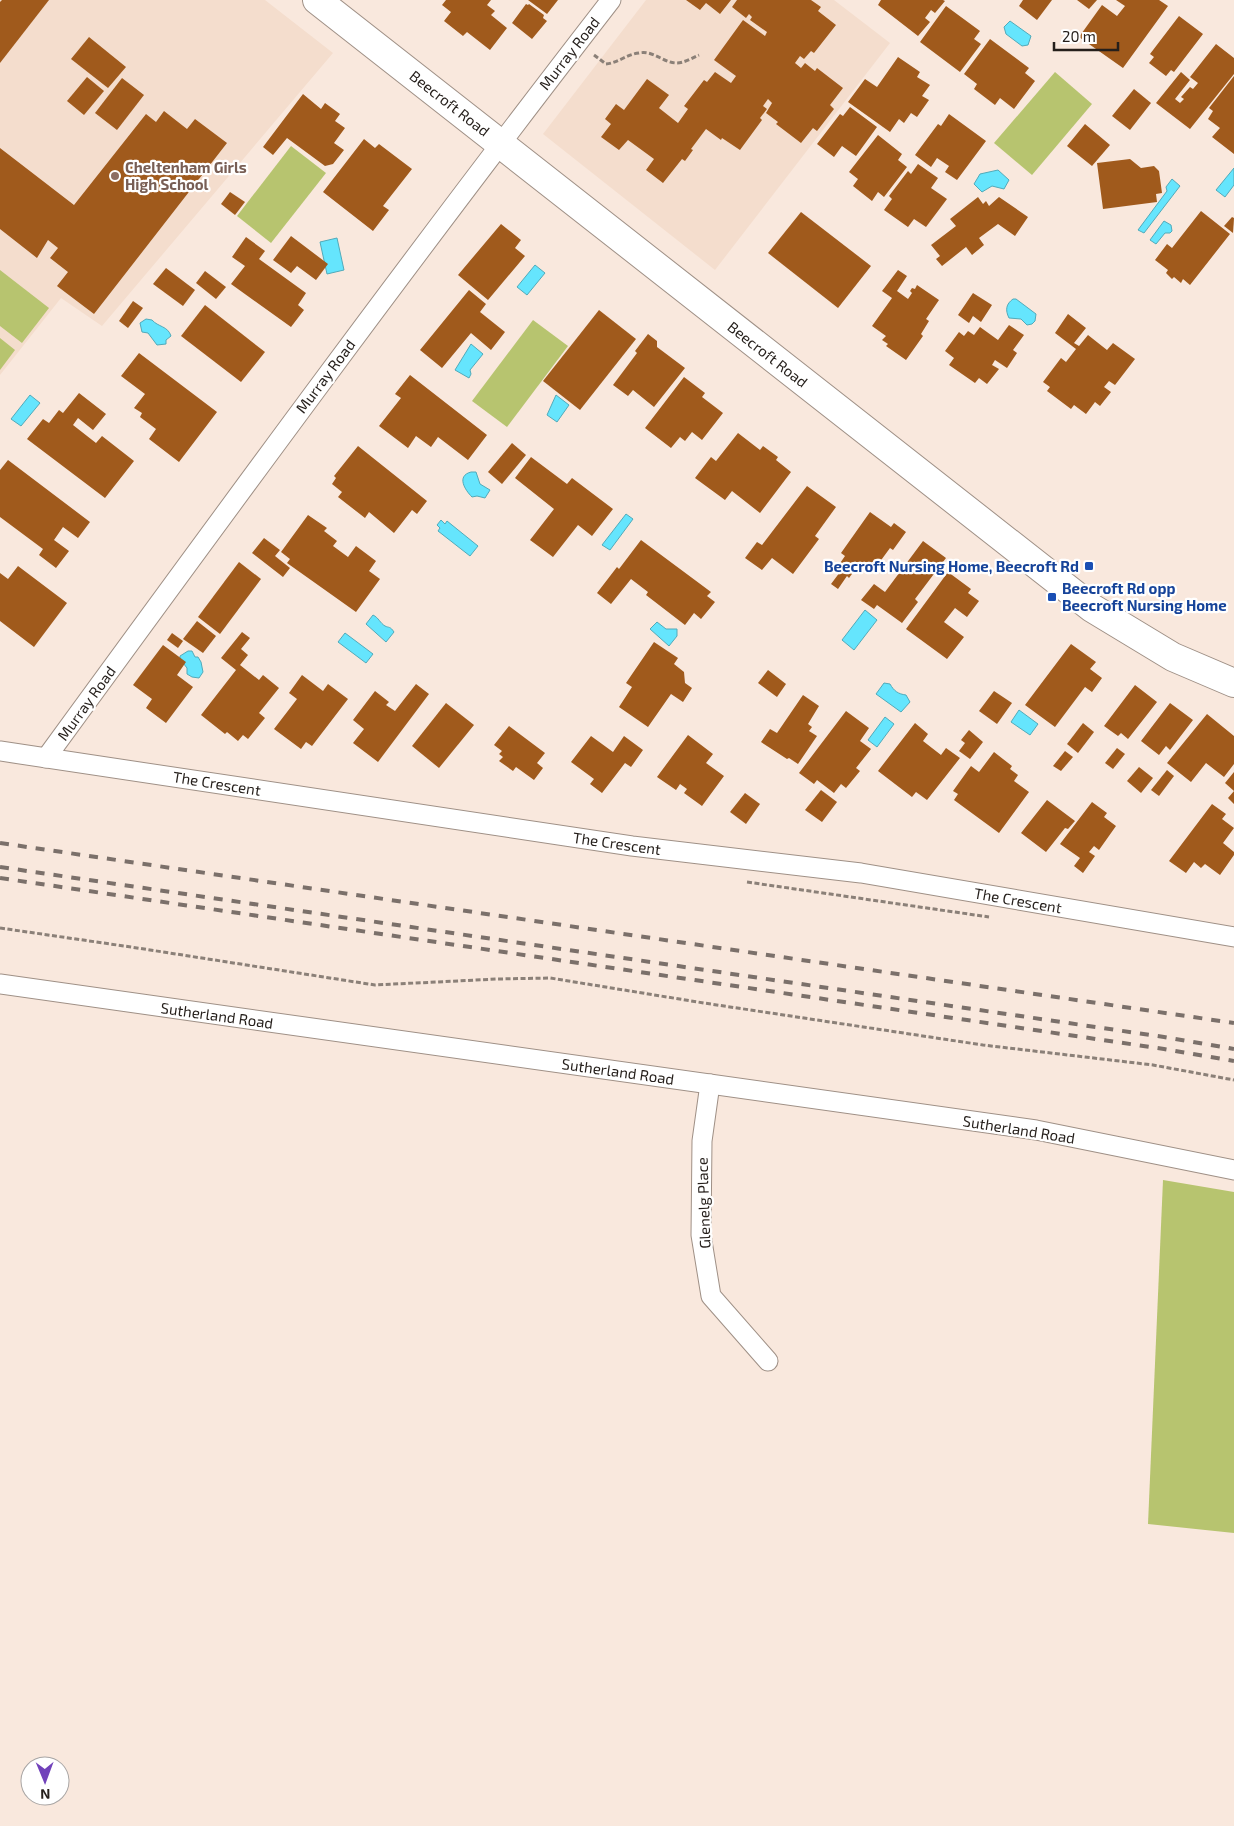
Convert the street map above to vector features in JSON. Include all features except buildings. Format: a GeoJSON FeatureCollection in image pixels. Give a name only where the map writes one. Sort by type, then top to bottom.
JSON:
{"type":"FeatureCollection","features":[{"type":"Feature","properties":{"kind":"main road","name":"Beecroft Road"},"geometry":{"type":"LineString","coordinates":[[317,0],[1092,608],[1174,657],[1234,683]]}},
{"type":"Feature","properties":{"kind":"street","name":"Murray Road"},"geometry":{"type":"LineString","coordinates":[[46,758],[287,427],[500,142],[610,0]]}},
{"type":"Feature","properties":{"kind":"street","name":"The Crescent"},"geometry":{"type":"LineString","coordinates":[[0,751],[632,846],[861,873],[1234,937]]}},
{"type":"Feature","properties":{"kind":"street","name":"Sutherland Road"},"geometry":{"type":"LineString","coordinates":[[0,984],[1036,1130],[1234,1170]]}},
{"type":"Feature","properties":{"kind":"street","name":"Glenelg Place"},"geometry":{"type":"LineString","coordinates":[[710,1084],[702,1140],[701,1235],[711,1296],[768,1361]]}},
{"type":"Feature","properties":{"kind":"path"},"geometry":{"type":"LineString","coordinates":[[577,43],[606,64],[612,64],[637,53],[647,52],[677,63],[699,54]]}},
{"type":"Feature","properties":{"kind":"path"},"geometry":{"type":"LineString","coordinates":[[0,928],[131,946],[375,986],[550,978],[704,1004],[973,1043],[1153,1065],[1234,1080]]}},
{"type":"Feature","properties":{"kind":"shaded area","name":"Cheltenham Girls High School"},"geometry":{"type":"Polygon","coordinates":[[[0,0],[265,0],[333,53],[102,326],[61,298],[0,375],[0,0]]]}},
{"type":"Feature","properties":{"kind":"shaded area"},"geometry":{"type":"Polygon","coordinates":[[[646,0],[834,0],[890,43],[715,270],[543,134],[646,0]]]}},
{"type":"Feature","properties":{"kind":"green space"},"geometry":{"type":"Polygon","coordinates":[[[1055,72],[1092,104],[1032,175],[994,143],[1055,72]]]}},
{"type":"Feature","properties":{"kind":"green space"},"geometry":{"type":"Polygon","coordinates":[[[291,146],[326,173],[271,243],[237,216],[291,146]]]}},
{"type":"Feature","properties":{"kind":"green space"},"geometry":{"type":"Polygon","coordinates":[[[0,270],[49,308],[22,343],[0,326],[0,270]]]}},
{"type":"Feature","properties":{"kind":"green space"},"geometry":{"type":"Polygon","coordinates":[[[533,320],[568,346],[507,427],[472,401],[533,320]]]}},
{"type":"Feature","properties":{"kind":"green space"},"geometry":{"type":"Polygon","coordinates":[[[0,338],[15,350],[0,370],[0,338]]]}},
{"type":"Feature","properties":{"kind":"green space"},"geometry":{"type":"Polygon","coordinates":[[[1163,1180],[1234,1192],[1234,1533],[1148,1524],[1163,1180]]]}},
{"type":"Feature","properties":{"kind":"water"},"geometry":{"type":"Polygon","coordinates":[[[1010,21],[1031,36],[1028,45],[1022,46],[1006,34],[1004,27],[1010,21]]]}},
{"type":"Feature","properties":{"kind":"water"},"geometry":{"type":"Polygon","coordinates":[[[1234,168],[1234,185],[1225,197],[1216,190],[1234,168]]]}},
{"type":"Feature","properties":{"kind":"water"},"geometry":{"type":"Polygon","coordinates":[[[998,170],[1009,180],[1004,189],[992,186],[982,192],[974,184],[980,174],[998,170]]]}},
{"type":"Feature","properties":{"kind":"water"},"geometry":{"type":"Polygon","coordinates":[[[1172,179],[1180,186],[1144,233],[1138,230],[1167,191],[1166,187],[1172,179]]]}},
{"type":"Feature","properties":{"kind":"water"},"geometry":{"type":"Polygon","coordinates":[[[1164,221],[1171,225],[1172,231],[1165,233],[1156,244],[1150,240],[1164,221]]]}},
{"type":"Feature","properties":{"kind":"water"},"geometry":{"type":"Polygon","coordinates":[[[337,238],[344,270],[327,274],[320,242],[337,238]]]}},
{"type":"Feature","properties":{"kind":"water"},"geometry":{"type":"Polygon","coordinates":[[[535,265],[545,273],[527,295],[517,287],[535,265]]]}},
{"type":"Feature","properties":{"kind":"water"},"geometry":{"type":"Polygon","coordinates":[[[1013,299],[1016,299],[1036,314],[1035,321],[1032,324],[1027,325],[1021,319],[1009,318],[1007,307],[1013,299]]]}},
{"type":"Feature","properties":{"kind":"water"},"geometry":{"type":"Polygon","coordinates":[[[146,319],[152,320],[168,330],[171,336],[166,340],[166,344],[157,345],[148,333],[142,332],[140,323],[146,319]]]}},
{"type":"Feature","properties":{"kind":"water"},"geometry":{"type":"Polygon","coordinates":[[[471,344],[483,354],[470,370],[469,378],[455,370],[471,344]]]}},
{"type":"Feature","properties":{"kind":"water"},"geometry":{"type":"Polygon","coordinates":[[[30,395],[40,403],[21,426],[11,419],[30,395]]]}},
{"type":"Feature","properties":{"kind":"water"},"geometry":{"type":"Polygon","coordinates":[[[556,395],[569,405],[557,422],[547,415],[556,395]]]}},
{"type":"Feature","properties":{"kind":"water"},"geometry":{"type":"Polygon","coordinates":[[[476,472],[480,484],[490,490],[485,498],[472,497],[467,491],[463,480],[466,474],[476,472]]]}},
{"type":"Feature","properties":{"kind":"water"},"geometry":{"type":"Polygon","coordinates":[[[626,514],[633,519],[610,550],[602,545],[626,514]]]}},
{"type":"Feature","properties":{"kind":"water"},"geometry":{"type":"Polygon","coordinates":[[[441,520],[445,524],[447,521],[478,546],[470,556],[438,531],[440,528],[437,525],[441,520]]]}},
{"type":"Feature","properties":{"kind":"water"},"geometry":{"type":"Polygon","coordinates":[[[865,610],[877,620],[854,650],[842,640],[865,610]]]}},
{"type":"Feature","properties":{"kind":"water"},"geometry":{"type":"Polygon","coordinates":[[[373,615],[394,632],[386,642],[366,624],[373,615]]]}},
{"type":"Feature","properties":{"kind":"water"},"geometry":{"type":"Polygon","coordinates":[[[657,622],[666,629],[677,629],[677,636],[669,646],[650,629],[657,622]]]}},
{"type":"Feature","properties":{"kind":"water"},"geometry":{"type":"Polygon","coordinates":[[[345,633],[373,654],[366,663],[338,642],[345,633]]]}},
{"type":"Feature","properties":{"kind":"water"},"geometry":{"type":"Polygon","coordinates":[[[188,651],[192,651],[201,662],[203,672],[199,678],[187,674],[187,668],[180,659],[180,656],[188,651]]]}},
{"type":"Feature","properties":{"kind":"water"},"geometry":{"type":"Polygon","coordinates":[[[884,683],[890,684],[896,692],[906,695],[910,702],[901,712],[876,694],[884,683]]]}},
{"type":"Feature","properties":{"kind":"water"},"geometry":{"type":"Polygon","coordinates":[[[1019,710],[1038,724],[1030,735],[1011,722],[1019,710]]]}},
{"type":"Feature","properties":{"kind":"water"},"geometry":{"type":"Polygon","coordinates":[[[885,717],[894,724],[877,747],[868,740],[885,717]]]}},
{"type":"Feature","properties":{"kind":"railway"},"geometry":{"type":"LineString","coordinates":[[0,843],[1234,1023]]}},
{"type":"Feature","properties":{"kind":"railway"},"geometry":{"type":"LineString","coordinates":[[0,867],[1164,1037],[1234,1049]]}},
{"type":"Feature","properties":{"kind":"railway"},"geometry":{"type":"LineString","coordinates":[[0,878],[1164,1049],[1234,1061]]}},
{"type":"Feature","properties":{"kind":"place","name":"Cheltenham Girls High School"},"geometry":{"type":"Point","coordinates":[115,176]}},
{"type":"Feature","properties":{"kind":"place","name":"Beecroft Nursing Home, Beecroft Rd"},"geometry":{"type":"Point","coordinates":[1089,566]}},
{"type":"Feature","properties":{"kind":"place","name":"Beecroft Rd opp Beecroft Nursing Home"},"geometry":{"type":"Point","coordinates":[1052,597]}}]}
